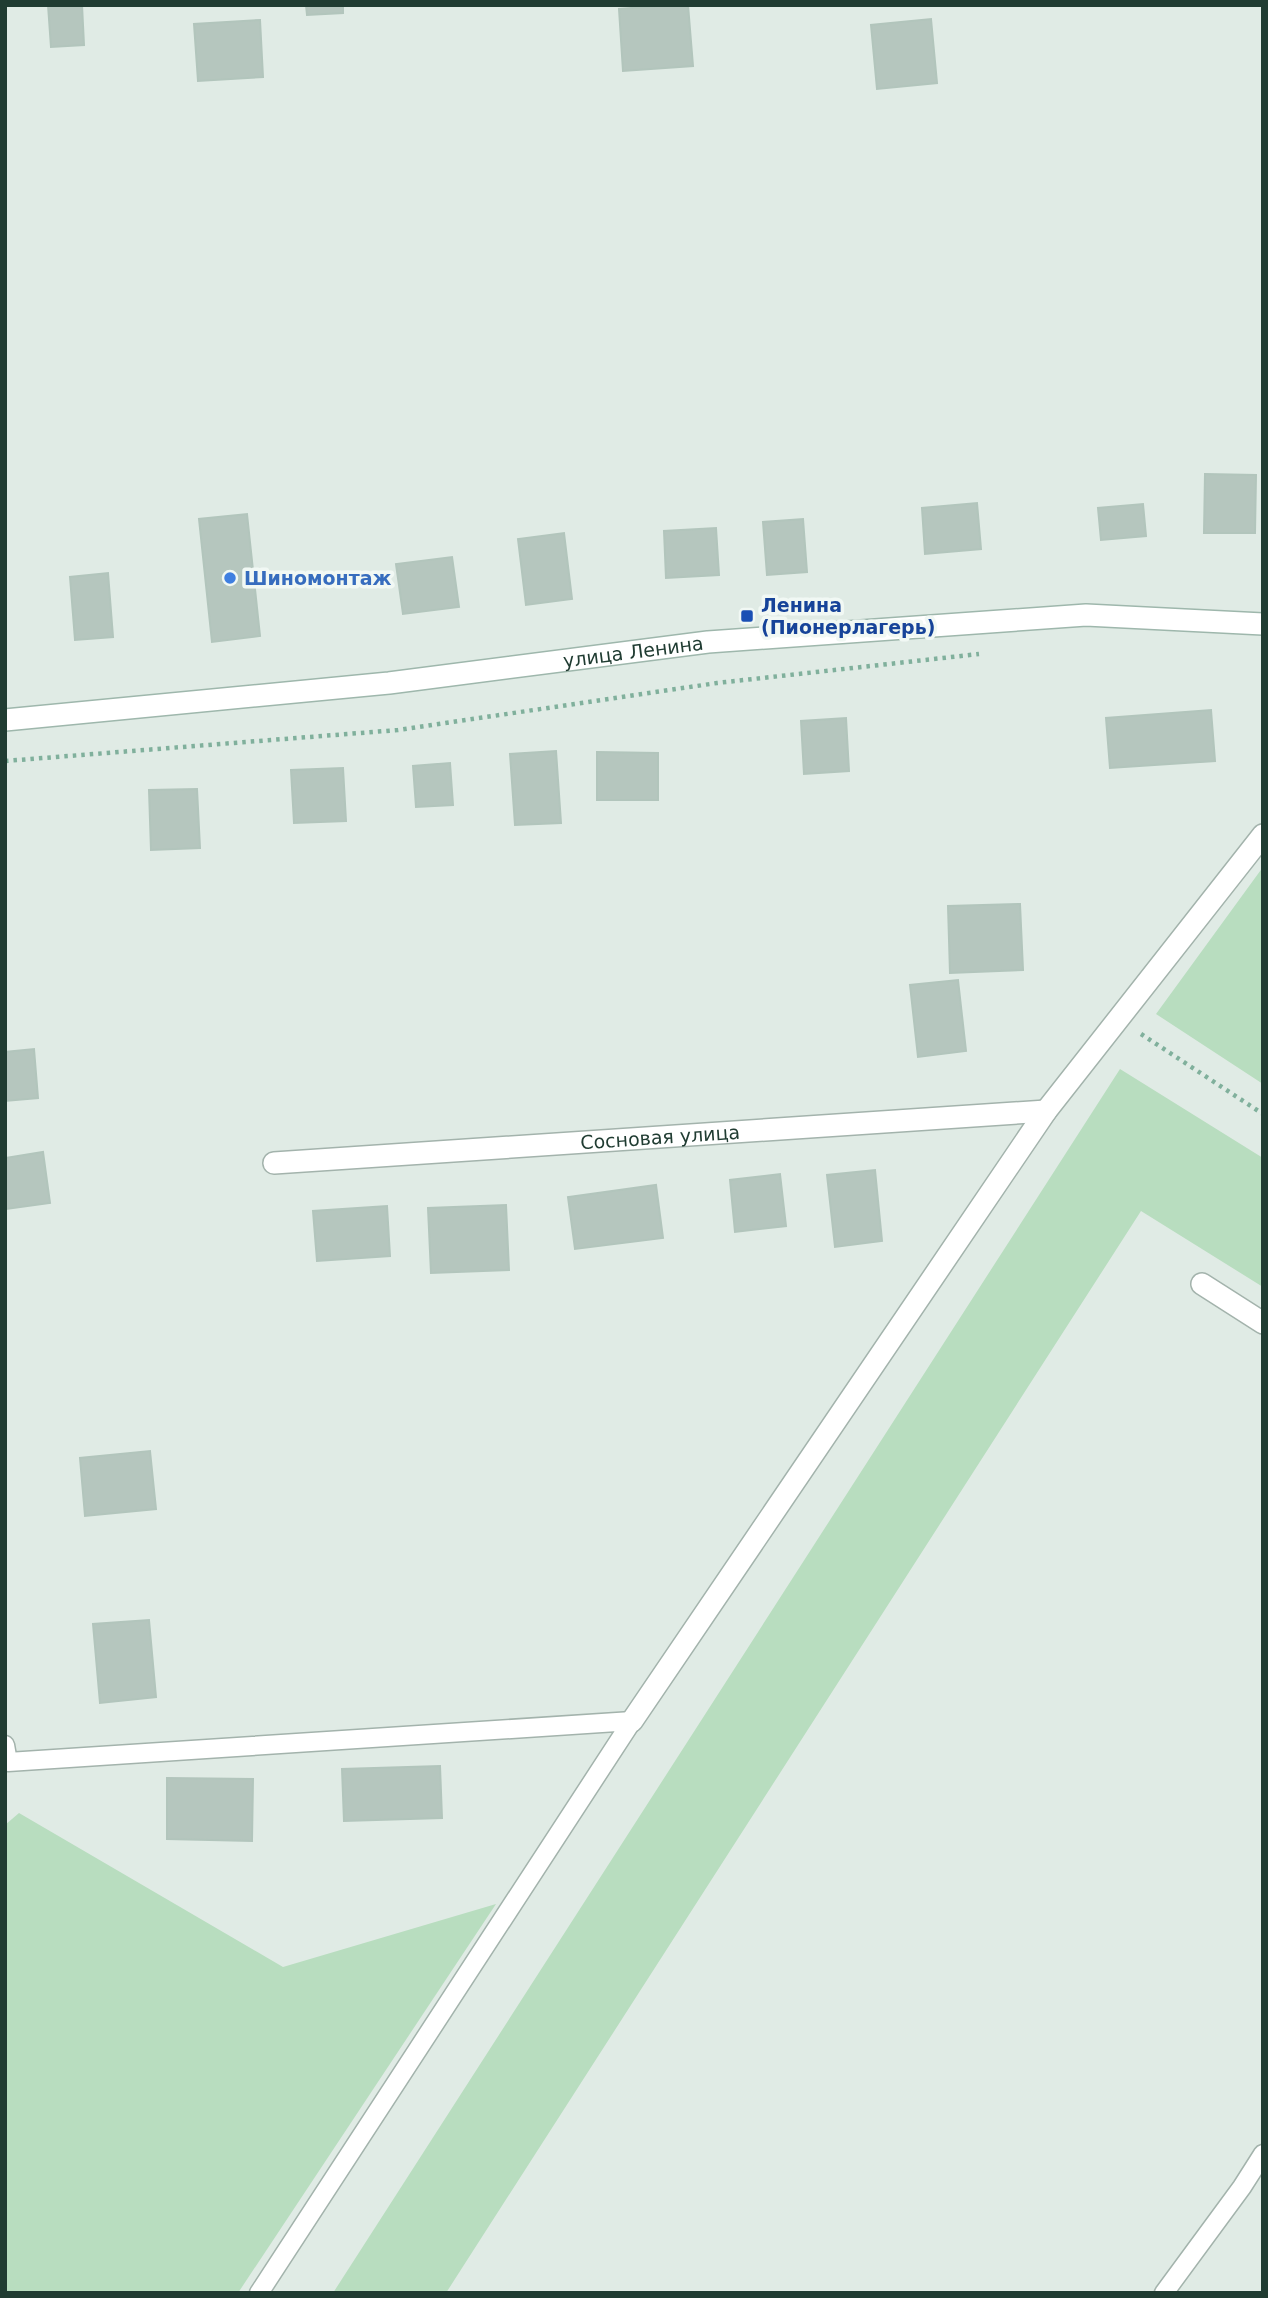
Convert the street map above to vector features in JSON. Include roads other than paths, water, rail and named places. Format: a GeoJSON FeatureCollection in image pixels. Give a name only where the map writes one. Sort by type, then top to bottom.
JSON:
{"type":"FeatureCollection","features":[{"type":"Feature","properties":{"kind":"street","name":"улица Ленина"},"geometry":{"type":"LineString","coordinates":[[5,720],[389,683],[721,641],[1086,615],[1263,624]]}},
{"type":"Feature","properties":{"kind":"street"},"geometry":{"type":"LineString","coordinates":[[632,1721],[1046,1111],[1263,835]]}},
{"type":"Feature","properties":{"kind":"street","name":"Сосновая улица"},"geometry":{"type":"LineString","coordinates":[[274,1163],[1046,1111]]}},
{"type":"Feature","properties":{"kind":"street"},"geometry":{"type":"LineString","coordinates":[[1202,1284],[1263,1323]]}},
{"type":"Feature","properties":{"kind":"lane"},"geometry":{"type":"LineString","coordinates":[[5,1745],[8,1762],[632,1721]]}},
{"type":"Feature","properties":{"kind":"lane"},"geometry":{"type":"LineString","coordinates":[[259,2293],[632,1721]]}},
{"type":"Feature","properties":{"kind":"lane"},"geometry":{"type":"LineString","coordinates":[[1164,2293],[1263,2154]]}},
{"type":"Feature","properties":{"kind":"place","name":"Шиномонтаж"},"geometry":{"type":"Point","coordinates":[230,578]}},
{"type":"Feature","properties":{"kind":"place","name":"Ленина (Пионерлагерь)"},"geometry":{"type":"Point","coordinates":[747,616]}}]}
